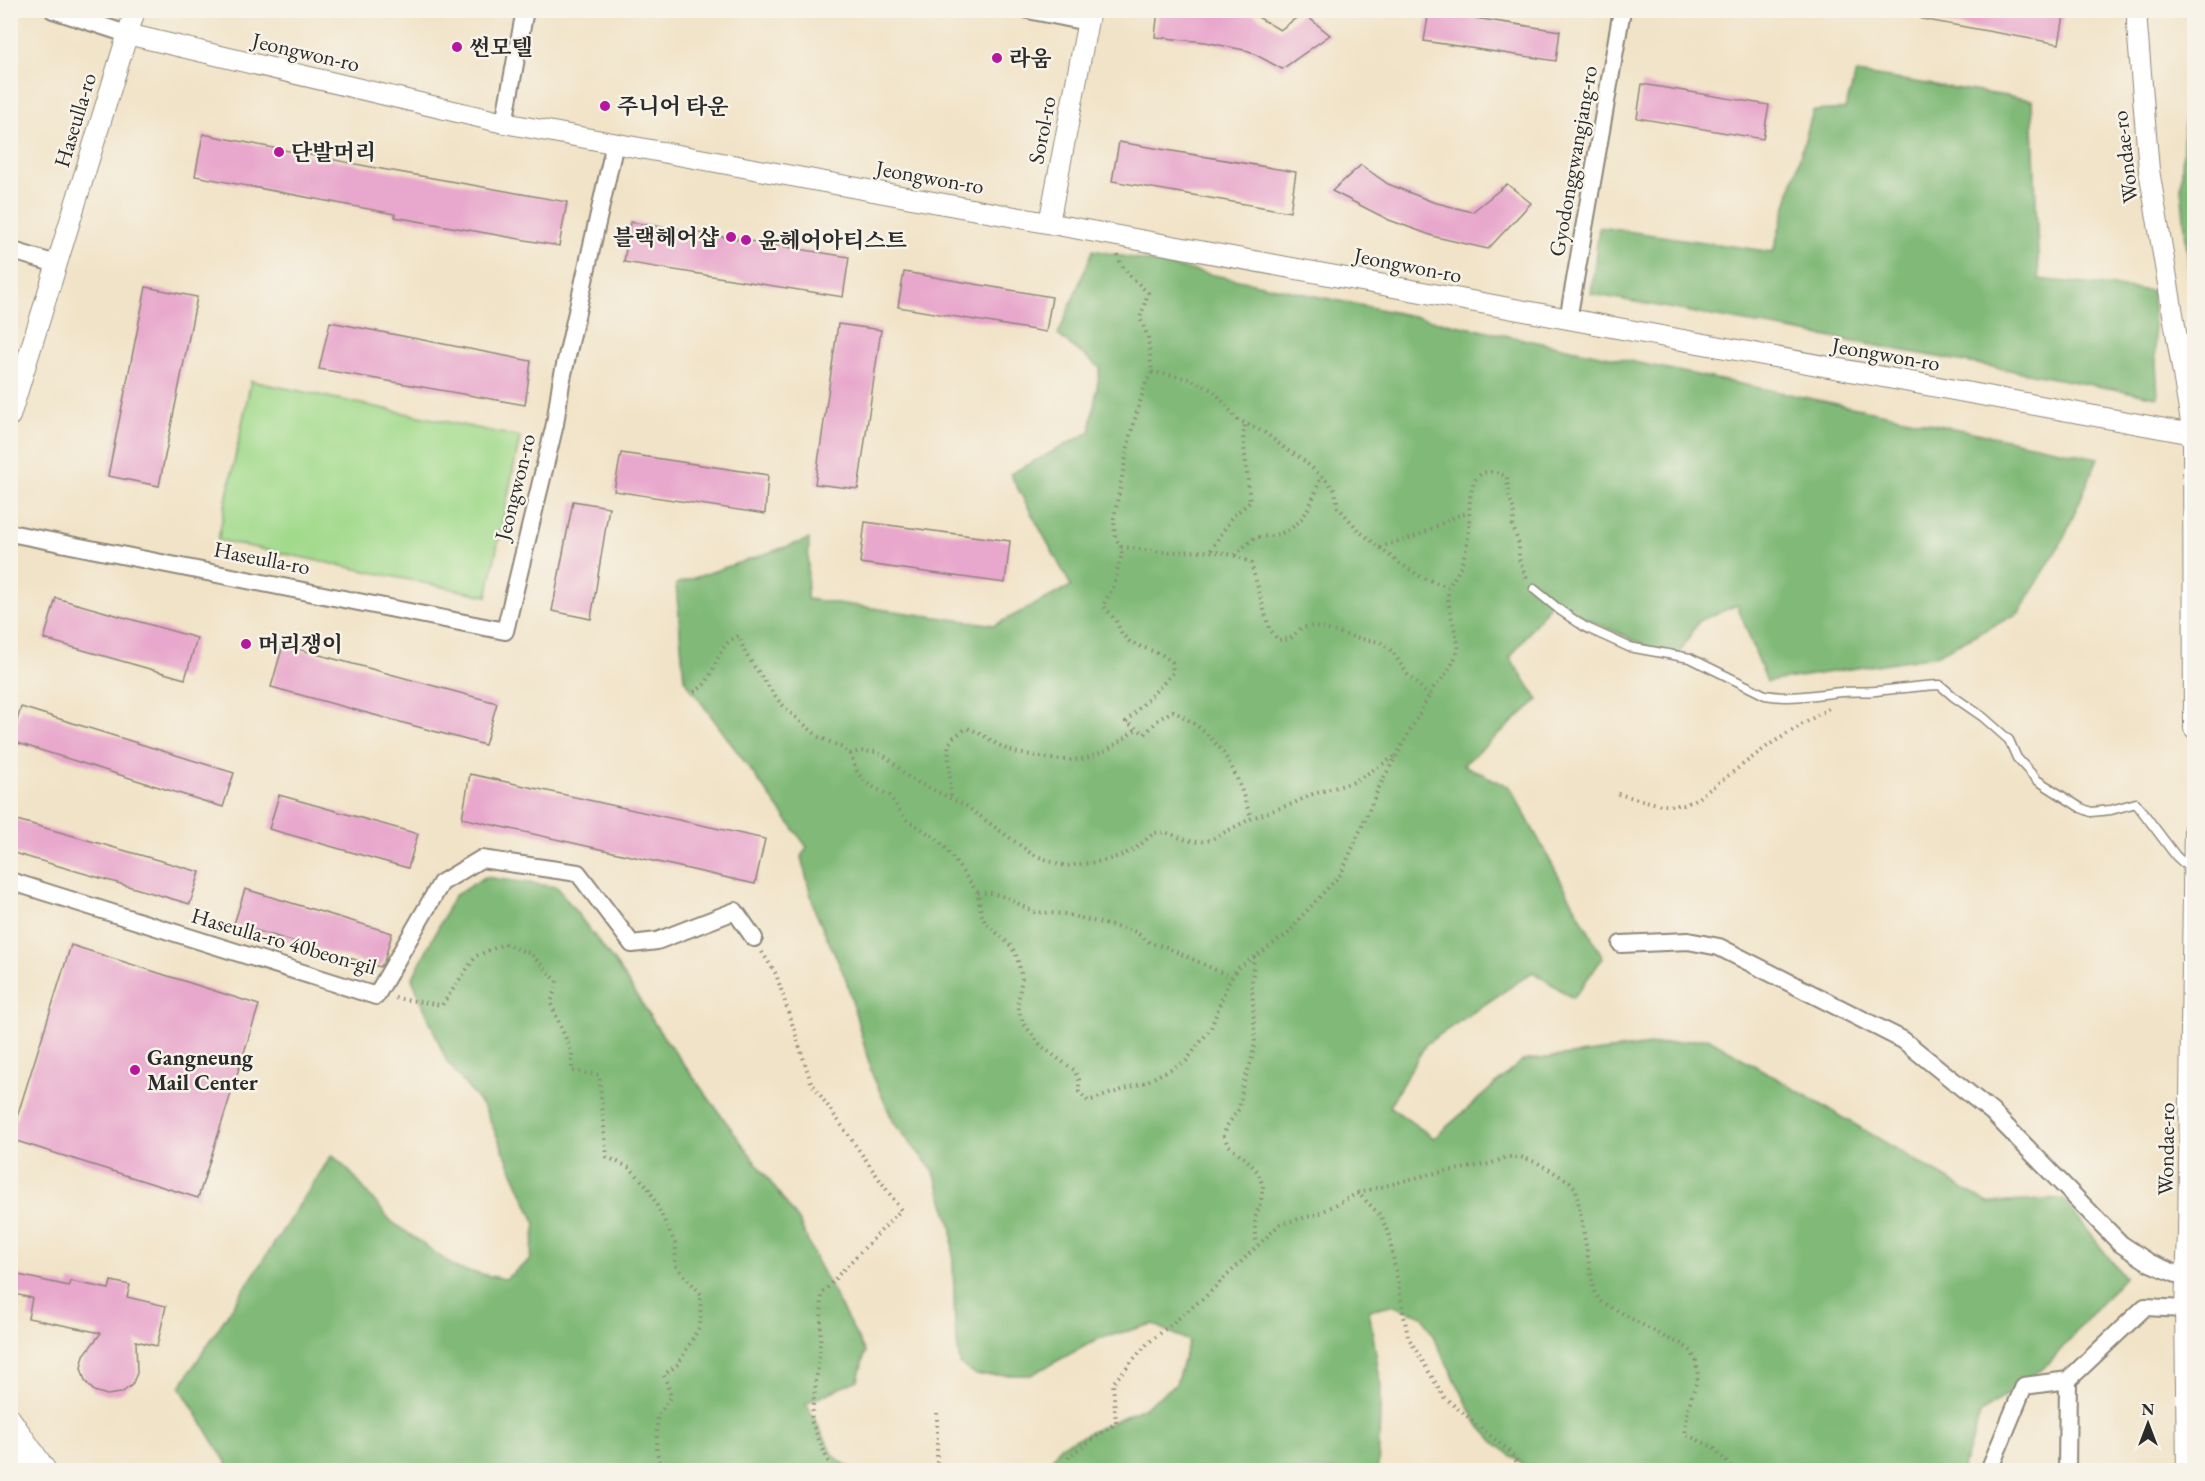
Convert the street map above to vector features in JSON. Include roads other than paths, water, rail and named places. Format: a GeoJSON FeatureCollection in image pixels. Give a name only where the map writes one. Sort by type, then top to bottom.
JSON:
{"type":"FeatureCollection","features":[{"type":"Feature","properties":{"kind":"street"},"geometry":{"type":"LineString","coordinates":[[53,10],[127,34]]}},
{"type":"Feature","properties":{"kind":"street","name":"Haseulla-ro"},"geometry":{"type":"LineString","coordinates":[[10,416],[135,10]]}},
{"type":"Feature","properties":{"kind":"street"},"geometry":{"type":"LineString","coordinates":[[504,123],[525,10]]}},
{"type":"Feature","properties":{"kind":"street"},"geometry":{"type":"LineString","coordinates":[[1028,10],[1089,16]]}},
{"type":"Feature","properties":{"kind":"street","name":"Gyodonggwangjang-ro"},"geometry":{"type":"LineString","coordinates":[[1568,320],[1622,10]]}},
{"type":"Feature","properties":{"kind":"street","name":"Wondae-ro"},"geometry":{"type":"LineString","coordinates":[[2137,10],[2149,170],[2193,435],[2194,728]]}},
{"type":"Feature","properties":{"kind":"street","name":"Sorol-ro"},"geometry":{"type":"LineString","coordinates":[[1049,223],[1089,16]]}},
{"type":"Feature","properties":{"kind":"street","name":"Jeongwon-ro"},"geometry":{"type":"LineString","coordinates":[[127,34],[504,123],[2193,435]]}},
{"type":"Feature","properties":{"kind":"street","name":"Jeongwon-ro"},"geometry":{"type":"LineString","coordinates":[[505,631],[555,424],[561,383],[615,143]]}},
{"type":"Feature","properties":{"kind":"street"},"geometry":{"type":"LineString","coordinates":[[10,250],[56,264]]}},
{"type":"Feature","properties":{"kind":"street","name":"Haseulla-ro"},"geometry":{"type":"LineString","coordinates":[[10,533],[505,631]]}},
{"type":"Feature","properties":{"kind":"street","name":"Wondae-ro"},"geometry":{"type":"LineString","coordinates":[[2187,1470],[2185,1309],[2191,1233],[2194,828]]}},
{"type":"Feature","properties":{"kind":"street","name":"Haseulla-ro 40beon-gil"},"geometry":{"type":"LineString","coordinates":[[10,881],[376,996],[441,883],[481,859],[578,873],[632,944],[657,941],[735,911],[754,938]]}},
{"type":"Feature","properties":{"kind":"street"},"geometry":{"type":"LineString","coordinates":[[1621,944],[1688,941],[1719,947],[1903,1040],[1992,1112],[2121,1244],[2150,1263],[2186,1278]]}},
{"type":"Feature","properties":{"kind":"street"},"geometry":{"type":"LineString","coordinates":[[1989,1470],[2024,1386],[2068,1380],[2145,1306],[2185,1309]]}},
{"type":"Feature","properties":{"kind":"street"},"geometry":{"type":"LineString","coordinates":[[2067,1470],[2068,1380]]}},
{"type":"Feature","properties":{"kind":"street"},"geometry":{"type":"LineString","coordinates":[[13,1428],[46,1470]]}},
{"type":"Feature","properties":{"kind":"street"},"geometry":{"type":"LineString","coordinates":[[14,1470],[34,1452]]}},
{"type":"Feature","properties":{"kind":"lane"},"geometry":{"type":"LineString","coordinates":[[1534,589],[1585,627],[1629,647],[1690,658],[1765,695],[1778,698],[1803,697],[1940,685],[2009,740],[2017,758],[2037,780],[2080,808],[2091,812],[2111,810],[2136,803],[2176,856],[2194,873]]}},
{"type":"Feature","properties":{"kind":"place","name":"썬모텔"},"geometry":{"type":"Point","coordinates":[457,47]}},
{"type":"Feature","properties":{"kind":"place","name":"라움"},"geometry":{"type":"Point","coordinates":[997,58]}},
{"type":"Feature","properties":{"kind":"place","name":"주니어 타운"},"geometry":{"type":"Point","coordinates":[605,106]}},
{"type":"Feature","properties":{"kind":"place","name":"단발머리"},"geometry":{"type":"Point","coordinates":[279,152]}},
{"type":"Feature","properties":{"kind":"place","name":"블랙헤어샵"},"geometry":{"type":"Point","coordinates":[731,237]}},
{"type":"Feature","properties":{"kind":"place","name":"윤헤어아티스트"},"geometry":{"type":"Point","coordinates":[746,240]}},
{"type":"Feature","properties":{"kind":"place","name":"머리쟁이"},"geometry":{"type":"Point","coordinates":[246,644]}},
{"type":"Feature","properties":{"kind":"place","name":"Gangneung Mail Center"},"geometry":{"type":"Point","coordinates":[135,1070]}}]}
